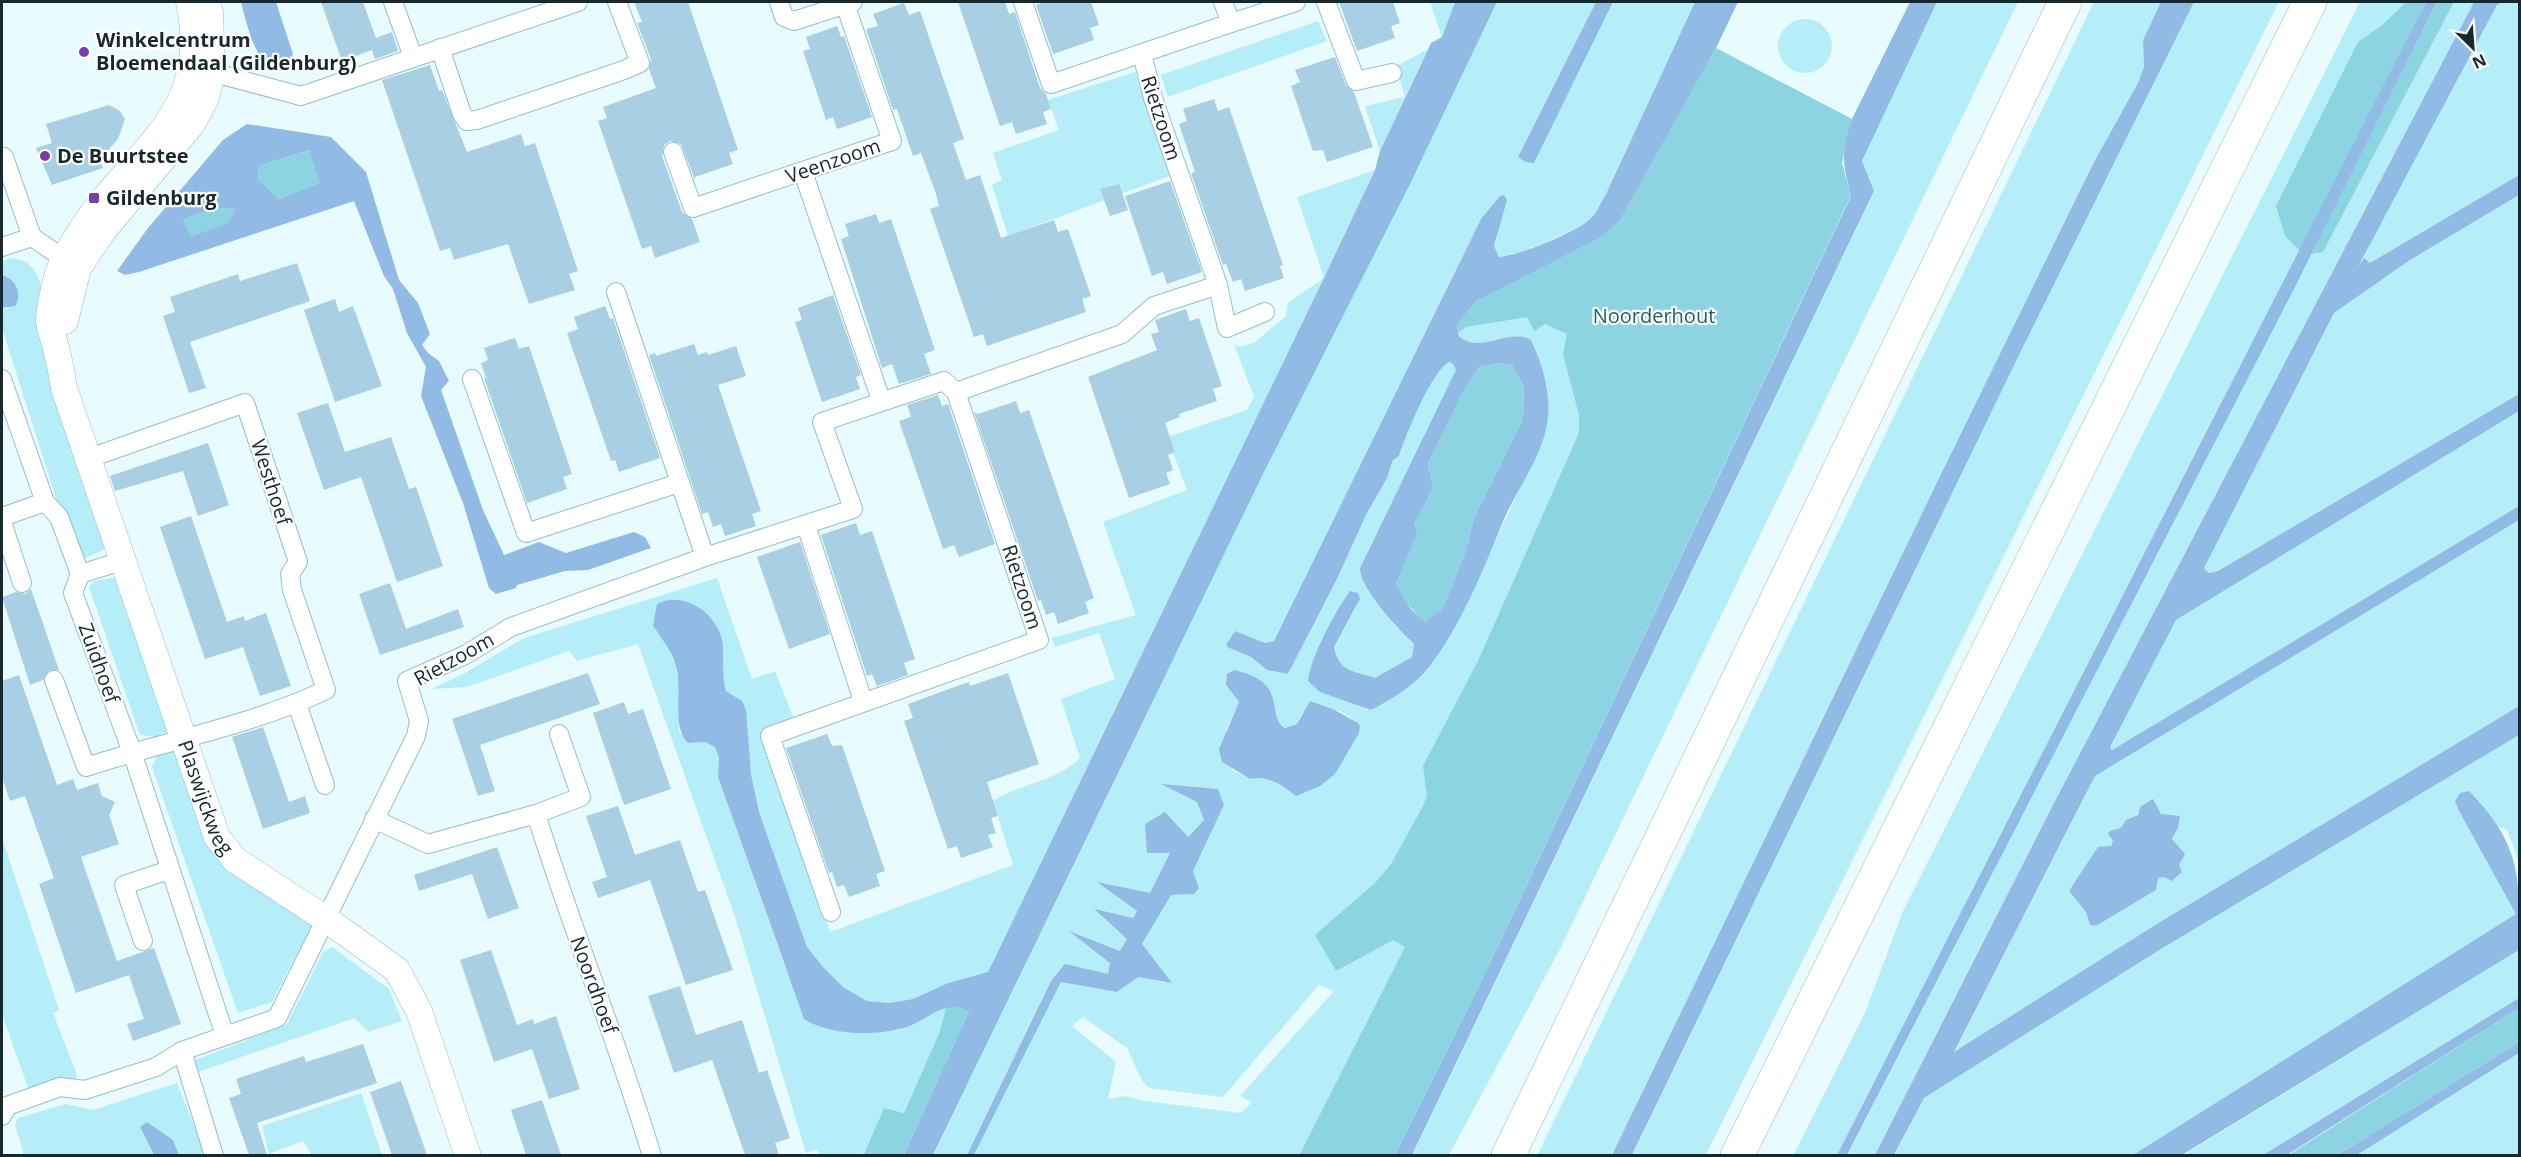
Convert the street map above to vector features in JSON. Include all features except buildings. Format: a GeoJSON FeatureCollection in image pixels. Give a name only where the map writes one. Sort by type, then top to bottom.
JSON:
{"type":"FeatureCollection","features":[{"type":"Feature","properties":{"kind":"highway"},"geometry":{"type":"LineString","coordinates":[[1508,1155],[2065,2]]}},
{"type":"Feature","properties":{"kind":"highway"},"geometry":{"type":"LineString","coordinates":[[1737,1155],[2310,2]]}},
{"type":"Feature","properties":{"kind":"street","name":"Plaswijckweg"},"geometry":{"type":"LineString","coordinates":[[189,2],[202,70]]}},
{"type":"Feature","properties":{"kind":"street","name":"Plaswijckweg"},"geometry":{"type":"LineString","coordinates":[[206,2],[210,12],[202,70],[187,89],[175,114],[159,136],[100,203],[70,263],[58,356],[64,388],[211,824],[235,860],[326,919],[397,970],[419,1011],[468,1155]]}},
{"type":"Feature","properties":{"kind":"street"},"geometry":{"type":"LineString","coordinates":[[393,2],[413,57]]}},
{"type":"Feature","properties":{"kind":"street"},"geometry":{"type":"LineString","coordinates":[[202,70],[301,96],[578,2]]}},
{"type":"Feature","properties":{"kind":"street"},"geometry":{"type":"LineString","coordinates":[[440,48],[462,114],[467,121],[477,120],[640,63],[617,2]]}},
{"type":"Feature","properties":{"kind":"street","name":"Veenzoom"},"geometry":{"type":"LineString","coordinates":[[673,152],[693,208],[892,141],[849,3],[794,21],[784,16],[779,2]]}},
{"type":"Feature","properties":{"kind":"street"},"geometry":{"type":"LineString","coordinates":[[1023,2],[1051,84],[1296,2]]}},
{"type":"Feature","properties":{"kind":"street"},"geometry":{"type":"LineString","coordinates":[[1223,2],[1231,23]]}},
{"type":"Feature","properties":{"kind":"street"},"geometry":{"type":"LineString","coordinates":[[1326,2],[1356,81],[1392,73]]}},
{"type":"Feature","properties":{"kind":"street","name":"Rietzoom"},"geometry":{"type":"LineString","coordinates":[[1142,54],[1153,98],[1218,285],[1227,328],[1265,312]]}},
{"type":"Feature","properties":{"kind":"street"},"geometry":{"type":"LineString","coordinates":[[4,157],[32,237],[70,263]]}},
{"type":"Feature","properties":{"kind":"street"},"geometry":{"type":"LineString","coordinates":[[803,172],[881,400]]}},
{"type":"Feature","properties":{"kind":"street"},"geometry":{"type":"LineString","coordinates":[[2,247],[32,237]]}},
{"type":"Feature","properties":{"kind":"street"},"geometry":{"type":"LineString","coordinates":[[956,392],[1122,334],[1154,306],[1218,285]]}},
{"type":"Feature","properties":{"kind":"street"},"geometry":{"type":"LineString","coordinates":[[616,292],[705,557]]}},
{"type":"Feature","properties":{"kind":"street","name":"Zuidhoef"},"geometry":{"type":"LineString","coordinates":[[2,379],[45,502],[59,517],[80,574],[73,593],[132,752],[225,1036]]}},
{"type":"Feature","properties":{"kind":"street"},"geometry":{"type":"LineString","coordinates":[[472,379],[526,533],[679,483]]}},
{"type":"Feature","properties":{"kind":"street","name":"Rietzoom"},"geometry":{"type":"LineString","coordinates":[[2,1116],[7,1106],[60,1087],[85,1089],[156,1066],[182,1051],[277,1018],[416,736],[419,721],[407,681],[465,655],[511,627],[705,557],[853,509],[822,423],[881,400],[944,381],[956,392],[1039,640],[770,736],[831,912]]}},
{"type":"Feature","properties":{"kind":"street","name":"Westhoef"},"geometry":{"type":"LineString","coordinates":[[87,459],[245,403],[298,562],[290,574],[292,590],[326,690],[297,704],[183,738]]}},
{"type":"Feature","properties":{"kind":"street"},"geometry":{"type":"LineString","coordinates":[[2,517],[45,502]]}},
{"type":"Feature","properties":{"kind":"street"},"geometry":{"type":"LineString","coordinates":[[2,522],[22,583]]}},
{"type":"Feature","properties":{"kind":"street"},"geometry":{"type":"LineString","coordinates":[[806,525],[863,701]]}},
{"type":"Feature","properties":{"kind":"street"},"geometry":{"type":"LineString","coordinates":[[80,574],[122,561]]}},
{"type":"Feature","properties":{"kind":"street"},"geometry":{"type":"LineString","coordinates":[[54,680],[86,767],[183,738]]}},
{"type":"Feature","properties":{"kind":"street"},"geometry":{"type":"LineString","coordinates":[[297,704],[325,785]]}},
{"type":"Feature","properties":{"kind":"street"},"geometry":{"type":"LineString","coordinates":[[374,819],[428,844],[536,814],[581,797],[559,734]]}},
{"type":"Feature","properties":{"kind":"street","name":"Noordhoef"},"geometry":{"type":"LineString","coordinates":[[536,814],[568,915],[594,977],[652,1155]]}},
{"type":"Feature","properties":{"kind":"street"},"geometry":{"type":"LineString","coordinates":[[143,941],[124,885],[169,870]]}},
{"type":"Feature","properties":{"kind":"street"},"geometry":{"type":"LineString","coordinates":[[182,1051],[214,1155]]}},
{"type":"Feature","properties":{"kind":"shaded area"},"geometry":{"type":"Polygon","coordinates":[[[241,2],[276,2],[293,54],[282,65],[273,68],[258,52],[241,2]]]}},
{"type":"Feature","properties":{"kind":"shaded area"},"geometry":{"type":"Polygon","coordinates":[[[1430,2],[1455,2],[1442,37],[1430,2]]]}},
{"type":"Feature","properties":{"kind":"shaded area"},"geometry":{"type":"Polygon","coordinates":[[[1455,2],[1497,2],[1410,184],[1264,472],[933,1155],[904,1155],[969,1011],[951,1007],[935,1012],[909,1026],[877,1033],[838,1031],[804,1019],[718,777],[719,757],[715,747],[705,742],[688,743],[680,728],[676,666],[669,650],[653,626],[657,604],[667,600],[677,600],[697,606],[706,613],[719,630],[723,646],[726,691],[742,701],[746,710],[751,774],[759,812],[807,947],[824,968],[843,987],[867,1001],[889,1003],[913,999],[948,983],[988,972],[1324,278],[1431,43],[1442,37],[1455,2]]]}},
{"type":"Feature","properties":{"kind":"shaded area"},"geometry":{"type":"Polygon","coordinates":[[[1497,2],[1596,2],[1518,157],[1534,163],[1613,2],[1695,2],[1606,194],[1592,217],[1560,236],[1499,257],[1494,246],[1498,235],[1481,219],[1274,641],[1265,643],[1235,631],[1226,646],[1251,657],[1267,670],[1286,674],[1290,670],[1336,581],[1366,515],[1387,478],[1393,460],[1399,456],[1426,391],[1441,368],[1448,362],[1453,364],[1456,370],[1360,568],[1361,576],[1373,597],[1390,620],[1414,645],[1412,657],[1375,678],[1349,669],[1340,662],[1334,647],[1357,606],[1350,591],[1309,673],[1367,710],[1386,702],[1428,669],[1479,577],[1533,459],[1548,408],[1547,385],[1487,342],[1475,343],[1463,340],[1459,333],[1466,327],[1502,320],[1611,206],[1693,70],[1714,61],[1372,1155],[974,1155],[1061,982],[1117,992],[1138,977],[1171,983],[1141,944],[1171,895],[1194,894],[1193,871],[1224,805],[1163,785],[1197,802],[1204,820],[1171,853],[1150,894],[1099,883],[1137,911],[1133,918],[1095,910],[1127,939],[1120,951],[1072,932],[1110,963],[1108,974],[1051,981],[967,1155],[933,1156],[1264,472],[1410,184],[1497,2]],[[1245,675],[1229,689],[1239,702],[1226,730],[1232,770],[1250,779],[1270,780],[1287,790],[1300,794],[1330,778],[1355,740],[1360,726],[1340,711],[1319,709],[1302,713],[1297,724],[1285,728],[1276,717],[1266,688],[1245,675]],[[1319,985],[1223,1097],[1149,1088],[1142,1081],[1127,1048],[1083,1017],[1072,1026],[1116,1062],[1108,1099],[1125,1096],[1145,1101],[1241,1113],[1252,1102],[1240,1096],[1334,991],[1319,985]]]}},
{"type":"Feature","properties":{"kind":"shaded area"},"geometry":{"type":"Polygon","coordinates":[[[1596,2],[1613,2],[1534,163],[1526,162],[1518,157],[1596,2]]]}},
{"type":"Feature","properties":{"kind":"shaded area"},"geometry":{"type":"Polygon","coordinates":[[[1695,2],[1738,2],[1716,48],[1620,220],[1599,238],[1476,301],[1457,325],[1459,336],[1476,343],[1514,337],[1531,340],[1545,381],[1548,413],[1544,437],[1534,463],[1507,512],[1470,598],[1451,634],[1429,667],[1402,692],[1371,710],[1320,692],[1308,681],[1313,660],[1324,634],[1350,591],[1358,593],[1360,599],[1334,647],[1340,662],[1354,672],[1375,678],[1412,657],[1414,644],[1390,620],[1373,597],[1361,576],[1360,568],[1456,370],[1449,362],[1442,368],[1427,391],[1399,456],[1393,460],[1387,478],[1366,515],[1336,581],[1287,674],[1267,670],[1251,657],[1227,647],[1235,631],[1265,643],[1274,641],[1481,219],[1500,196],[1504,195],[1507,200],[1494,246],[1499,257],[1547,243],[1583,225],[1595,214],[1695,2]],[[1497,363],[1479,367],[1466,385],[1428,463],[1433,488],[1414,525],[1417,533],[1396,583],[1412,610],[1426,621],[1441,610],[1445,603],[1466,550],[1474,518],[1523,419],[1524,387],[1512,365],[1497,363]]]}},
{"type":"Feature","properties":{"kind":"shaded area"},"geometry":{"type":"Polygon","coordinates":[[[1910,2],[1937,2],[1862,161],[1874,191],[1412,1155],[1395,1155],[1481,982],[1851,196],[1844,158],[1852,119],[1910,2]]]}},
{"type":"Feature","properties":{"kind":"shaded area"},"geometry":{"type":"Polygon","coordinates":[[[1937,2],[2018,2],[1559,951],[1449,1155],[1412,1156],[1874,192],[1862,161],[1937,2]]]}},
{"type":"Feature","properties":{"kind":"shaded area"},"geometry":{"type":"Polygon","coordinates":[[[2094,2],[2161,2],[2143,40],[2144,67],[2138,83],[2094,162],[1612,1155],[1537,1156],[2094,2]]]}},
{"type":"Feature","properties":{"kind":"shaded area"},"geometry":{"type":"Polygon","coordinates":[[[2161,2],[2194,2],[2020,353],[1632,1155],[1612,1155],[2094,162],[2138,83],[2144,67],[2143,40],[2161,2]]]}},
{"type":"Feature","properties":{"kind":"shaded area"},"geometry":{"type":"Polygon","coordinates":[[[2194,2],[2279,2],[1706,1155],[1632,1156],[2020,353],[2194,2]]]}},
{"type":"Feature","properties":{"kind":"shaded area"},"geometry":{"type":"Polygon","coordinates":[[[2360,2],[2406,2],[2382,25],[2358,42],[2285,236],[2301,252],[1837,1155],[1793,1156],[1865,1013],[1903,911],[2360,2]]]}},
{"type":"Feature","properties":{"kind":"shaded area"},"geometry":{"type":"Polygon","coordinates":[[[2426,2],[2437,2],[2294,289],[1847,1155],[1837,1155],[2426,2]]]}},
{"type":"Feature","properties":{"kind":"shaded area"},"geometry":{"type":"Polygon","coordinates":[[[2454,2],[2474,2],[2054,803],[1875,1155],[1847,1156],[2311,254],[2323,251],[2454,2]]]}},
{"type":"Feature","properties":{"kind":"shaded area"},"geometry":{"type":"Polygon","coordinates":[[[2474,2],[2503,2],[2497,5],[2358,267],[2364,258],[2370,263],[2519,175],[2519,195],[2410,260],[2334,313],[2204,568],[2209,573],[2218,571],[2519,394],[2519,411],[2176,620],[2110,747],[2112,750],[2519,506],[2519,520],[2095,776],[1954,1052],[2160,922],[2519,706],[2519,735],[2161,949],[1924,1098],[1894,1155],[1875,1155],[2054,803],[2474,2]]]}},
{"type":"Feature","properties":{"kind":"shaded area"},"geometry":{"type":"Polygon","coordinates":[[[2503,2],[2519,2],[2519,175],[2370,263],[2364,258],[2370,244],[2497,5],[2503,2]]]}},
{"type":"Feature","properties":{"kind":"shaded area"},"geometry":{"type":"Polygon","coordinates":[[[1805,19],[1815,21],[1824,27],[1830,36],[1832,46],[1830,56],[1824,65],[1815,71],[1805,73],[1795,71],[1786,65],[1780,56],[1778,46],[1780,36],[1786,27],[1795,21],[1805,19]]]}},
{"type":"Feature","properties":{"kind":"shaded area"},"geometry":{"type":"Polygon","coordinates":[[[1318,21],[1327,41],[1168,97],[1161,75],[1318,21]]]}},
{"type":"Feature","properties":{"kind":"shaded area"},"geometry":{"type":"Polygon","coordinates":[[[1427,50],[1380,151],[1365,106],[1405,97],[1396,66],[1427,50]]]}},
{"type":"Feature","properties":{"kind":"shaded area"},"geometry":{"type":"Polygon","coordinates":[[[1135,72],[1172,175],[1008,236],[992,185],[1002,180],[993,153],[1059,130],[1048,100],[1135,72]]]}},
{"type":"Feature","properties":{"kind":"shaded area"},"geometry":{"type":"Polygon","coordinates":[[[247,124],[331,137],[366,172],[399,280],[418,303],[430,334],[422,345],[439,361],[449,381],[441,390],[483,510],[504,555],[539,542],[566,553],[634,532],[645,537],[651,548],[588,570],[565,571],[517,585],[516,588],[496,594],[489,588],[463,503],[421,396],[426,367],[407,333],[393,289],[384,276],[354,201],[139,272],[125,275],[117,271],[148,228],[223,140],[247,124]],[[309,150],[259,166],[258,179],[279,199],[320,183],[309,150]],[[215,208],[183,219],[191,237],[228,223],[236,209],[215,208]]]}},
{"type":"Feature","properties":{"kind":"shaded area"},"geometry":{"type":"Polygon","coordinates":[[[1375,170],[1324,278],[1297,197],[1375,170]]]}},
{"type":"Feature","properties":{"kind":"shaded area"},"geometry":{"type":"Polygon","coordinates":[[[2519,195],[2519,394],[2218,571],[2209,573],[2204,568],[2212,550],[2334,313],[2410,260],[2519,195]]]}},
{"type":"Feature","properties":{"kind":"shaded area"},"geometry":{"type":"Polygon","coordinates":[[[10,258],[28,264],[38,276],[44,311],[109,547],[82,560],[74,555],[2,328],[2,308],[7,309],[8,277],[2,275],[2,262],[10,258]]]}},
{"type":"Feature","properties":{"kind":"shaded area"},"geometry":{"type":"Polygon","coordinates":[[[2,275],[11,279],[16,287],[18,297],[15,306],[2,308],[2,275]]]}},
{"type":"Feature","properties":{"kind":"shaded area"},"geometry":{"type":"Polygon","coordinates":[[[1324,278],[988,972],[948,983],[913,999],[889,1003],[867,1001],[843,987],[824,968],[807,947],[759,812],[751,774],[742,701],[726,691],[721,637],[714,621],[696,605],[653,626],[667,645],[676,666],[680,688],[679,731],[688,743],[705,742],[715,747],[719,756],[718,777],[785,967],[836,1030],[869,1033],[900,1030],[946,1007],[940,1031],[904,1113],[884,1108],[863,1155],[820,1155],[817,1149],[806,1153],[735,917],[638,644],[577,661],[569,651],[467,687],[431,689],[465,673],[524,638],[717,578],[752,679],[775,671],[795,722],[765,734],[830,932],[1013,865],[993,801],[1014,790],[1061,772],[1080,758],[1061,699],[1115,679],[1099,633],[1055,647],[1052,638],[1136,615],[1103,522],[1187,490],[1167,437],[1247,410],[1254,397],[1234,344],[1239,347],[1254,343],[1286,316],[1288,303],[1324,278]]]}},
{"type":"Feature","properties":{"kind":"shaded area"},"geometry":{"type":"Polygon","coordinates":[[[2519,411],[2519,506],[2112,750],[2109,747],[2176,620],[2519,411]]]}},
{"type":"Feature","properties":{"kind":"shaded area"},"geometry":{"type":"Polygon","coordinates":[[[2519,520],[2519,706],[2160,922],[1954,1053],[2095,776],[2519,520]],[[2153,800],[2140,807],[2111,845],[2069,891],[2086,912],[2090,925],[2096,926],[2156,890],[2157,878],[2179,865],[2172,839],[2178,828],[2161,814],[2153,800]]]}},
{"type":"Feature","properties":{"kind":"shaded area"},"geometry":{"type":"Polygon","coordinates":[[[119,577],[173,729],[155,737],[140,735],[89,587],[94,581],[119,577]]]}},
{"type":"Feature","properties":{"kind":"shaded area"},"geometry":{"type":"Polygon","coordinates":[[[1234,670],[1251,675],[1263,682],[1273,699],[1279,723],[1285,728],[1297,724],[1310,701],[1335,710],[1358,723],[1359,733],[1335,774],[1320,786],[1296,796],[1269,780],[1250,779],[1222,762],[1219,749],[1239,702],[1226,685],[1227,674],[1234,670]]]}},
{"type":"Feature","properties":{"kind":"shaded area"},"geometry":{"type":"Polygon","coordinates":[[[2519,735],[2519,862],[2507,830],[2459,811],[2517,914],[2133,1155],[1894,1156],[1924,1098],[2161,949],[2519,735]]]}},
{"type":"Feature","properties":{"kind":"shaded area"},"geometry":{"type":"Polygon","coordinates":[[[181,749],[216,839],[312,925],[272,1002],[238,1013],[152,767],[158,754],[181,749]]]}},
{"type":"Feature","properties":{"kind":"shaded area"},"geometry":{"type":"Polygon","coordinates":[[[1161,784],[1218,789],[1224,805],[1193,871],[1199,888],[1194,894],[1171,895],[1142,944],[1172,983],[1138,977],[1117,992],[1061,982],[974,1155],[967,1155],[1051,981],[1065,964],[1108,974],[1110,963],[1069,931],[1120,951],[1127,939],[1094,909],[1133,918],[1137,911],[1097,882],[1150,893],[1170,853],[1147,853],[1145,824],[1165,812],[1188,837],[1204,820],[1197,802],[1161,784]]]}},
{"type":"Feature","properties":{"kind":"shaded area"},"geometry":{"type":"Polygon","coordinates":[[[2469,791],[2499,828],[2514,863],[2519,901],[2519,950],[2182,1155],[2133,1155],[2516,914],[2455,801],[2460,793],[2469,791]]]}},
{"type":"Feature","properties":{"kind":"shaded area"},"geometry":{"type":"Polygon","coordinates":[[[2153,799],[2161,814],[2180,816],[2178,828],[2172,839],[2185,854],[2179,865],[2182,872],[2172,881],[2164,877],[2158,878],[2156,890],[2096,926],[2090,925],[2086,912],[2069,891],[2098,847],[2111,846],[2113,840],[2108,834],[2110,831],[2121,828],[2126,820],[2138,815],[2140,807],[2153,799]]]}},
{"type":"Feature","properties":{"kind":"shaded area"},"geometry":{"type":"Polygon","coordinates":[[[2,838],[59,1010],[53,1013],[77,1075],[75,1084],[32,1099],[2,1014],[2,838]]]}},
{"type":"Feature","properties":{"kind":"shaded area"},"geometry":{"type":"Polygon","coordinates":[[[332,947],[389,989],[402,1021],[368,1032],[355,1018],[198,1072],[193,1061],[287,1024],[323,952],[332,947]]]}},
{"type":"Feature","properties":{"kind":"shaded area"},"geometry":{"type":"Polygon","coordinates":[[[2519,950],[2519,998],[2263,1155],[2182,1156],[2519,950]]]}},
{"type":"Feature","properties":{"kind":"shaded area"},"geometry":{"type":"Polygon","coordinates":[[[2519,998],[2519,1008],[2287,1155],[2263,1155],[2519,998]]]}},
{"type":"Feature","properties":{"kind":"shaded area"},"geometry":{"type":"Polygon","coordinates":[[[2519,1042],[2519,1053],[2357,1155],[2338,1155],[2519,1042]]]}},
{"type":"Feature","properties":{"kind":"shaded area"},"geometry":{"type":"Polygon","coordinates":[[[2519,1053],[2519,1155],[2357,1155],[2519,1053]]]}},
{"type":"Feature","properties":{"kind":"shaded area"},"geometry":{"type":"Polygon","coordinates":[[[177,1083],[206,1155],[179,1155],[173,1140],[140,1127],[154,1155],[24,1155],[15,1125],[18,1118],[66,1104],[93,1110],[177,1083]]]}},
{"type":"Feature","properties":{"kind":"shaded area"},"geometry":{"type":"Polygon","coordinates":[[[361,1093],[382,1155],[312,1155],[303,1141],[269,1154],[262,1126],[361,1093]]]}},
{"type":"Feature","properties":{"kind":"shaded area"},"geometry":{"type":"Polygon","coordinates":[[[147,1122],[173,1140],[179,1155],[154,1155],[140,1127],[147,1122]]]}},
{"type":"Feature","properties":{"kind":"green space"},"geometry":{"type":"Polygon","coordinates":[[[2406,2],[2426,2],[2301,252],[2285,236],[2276,206],[2358,42],[2382,25],[2406,2]]]}},
{"type":"Feature","properties":{"kind":"green space"},"geometry":{"type":"Polygon","coordinates":[[[2437,2],[2454,2],[2323,252],[2311,254],[2437,2]]]}},
{"type":"Feature","properties":{"kind":"green space","name":"Noorderhout"},"geometry":{"type":"Polygon","coordinates":[[[1716,48],[1852,119],[1842,163],[1851,195],[1481,982],[1395,1155],[1299,1156],[1405,947],[1393,940],[1336,971],[1315,935],[1375,883],[1391,864],[1423,806],[1427,796],[1423,766],[1478,661],[1579,433],[1579,415],[1563,354],[1567,334],[1545,324],[1534,331],[1527,317],[1466,327],[1459,333],[1457,325],[1476,301],[1620,220],[1716,48]]]}},
{"type":"Feature","properties":{"kind":"green space"},"geometry":{"type":"Polygon","coordinates":[[[309,150],[321,183],[279,199],[258,179],[259,166],[309,150]]]}},
{"type":"Feature","properties":{"kind":"green space"},"geometry":{"type":"Polygon","coordinates":[[[215,208],[237,209],[228,223],[191,238],[183,219],[215,208]]]}},
{"type":"Feature","properties":{"kind":"green space"},"geometry":{"type":"Polygon","coordinates":[[[1497,363],[1512,365],[1524,387],[1523,419],[1474,518],[1466,550],[1445,603],[1441,610],[1427,621],[1420,619],[1404,599],[1396,583],[1414,525],[1433,488],[1428,463],[1466,384],[1479,367],[1497,363]]]}},
{"type":"Feature","properties":{"kind":"green space"},"geometry":{"type":"Polygon","coordinates":[[[958,1005],[969,1011],[904,1155],[863,1156],[884,1108],[904,1113],[940,1031],[946,1007],[958,1005]]]}},
{"type":"Feature","properties":{"kind":"green space"},"geometry":{"type":"Polygon","coordinates":[[[2519,1008],[2519,1042],[2338,1155],[2287,1156],[2519,1008]]]}},
{"type":"Feature","properties":{"kind":"place","name":"Winkelcentrum Bloemendaal (Gildenburg)"},"geometry":{"type":"Point","coordinates":[84,52]}},
{"type":"Feature","properties":{"kind":"place","name":"De Buurtstee"},"geometry":{"type":"Point","coordinates":[45,156]}},
{"type":"Feature","properties":{"kind":"place","name":"Gildenburg"},"geometry":{"type":"Point","coordinates":[94,198]}}]}
